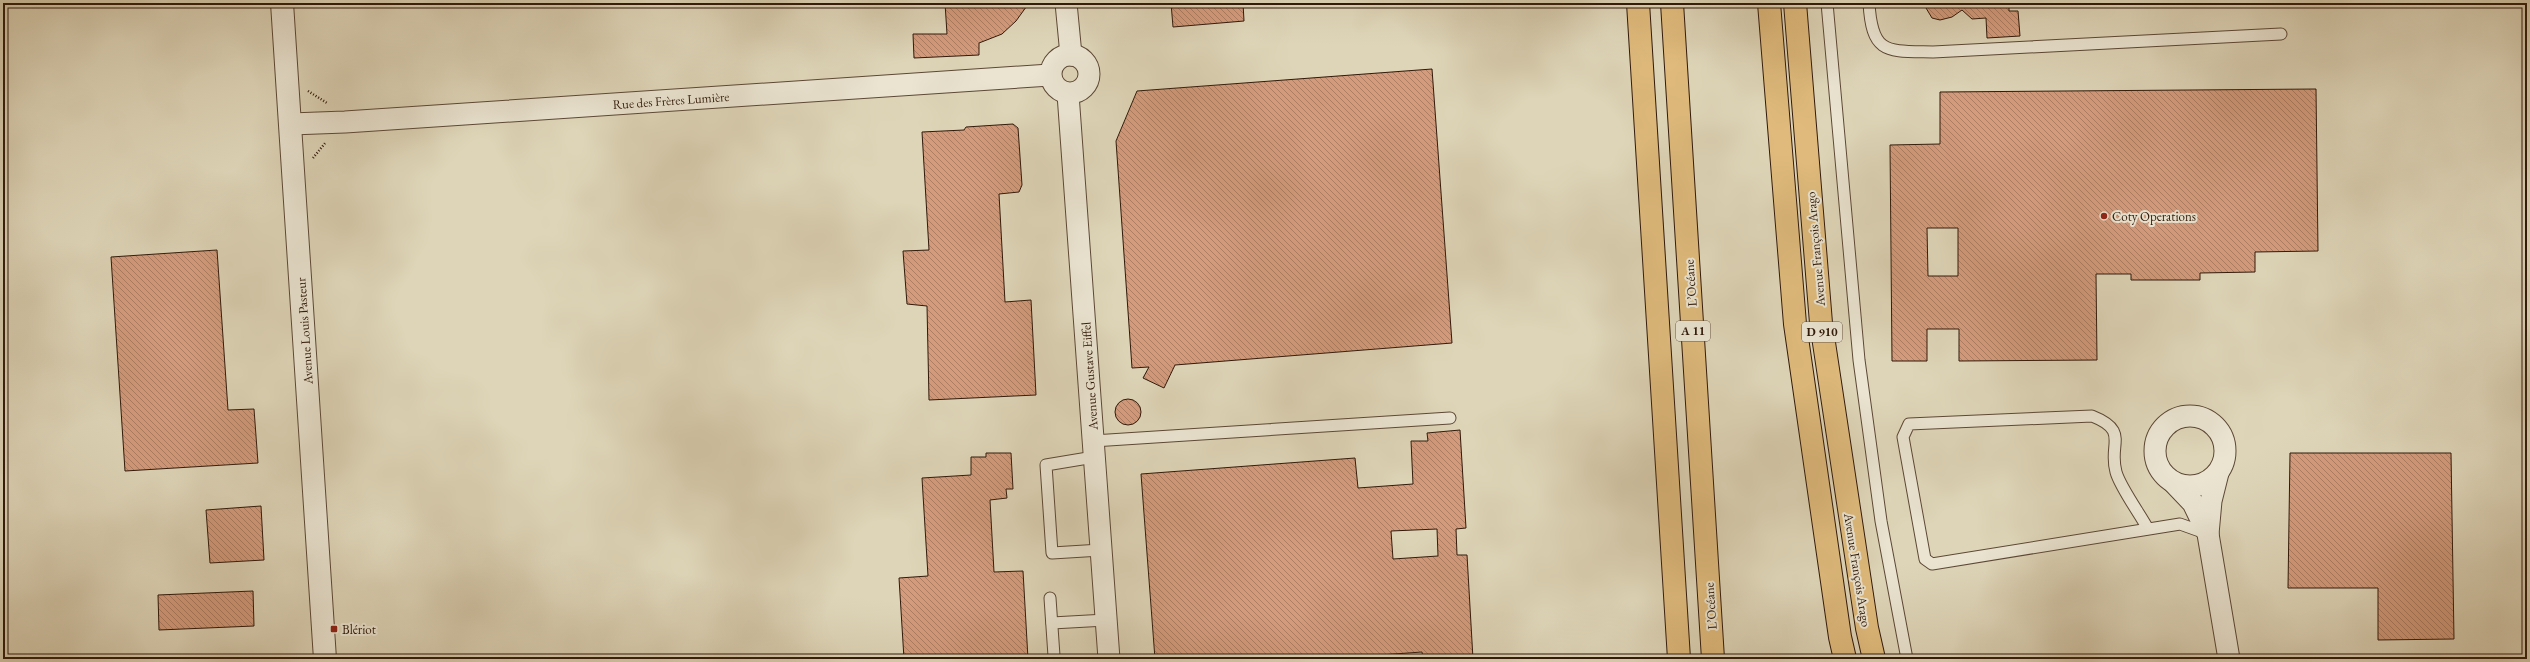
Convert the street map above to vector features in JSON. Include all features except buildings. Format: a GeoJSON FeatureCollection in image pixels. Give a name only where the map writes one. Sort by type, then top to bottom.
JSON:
{"type":"FeatureCollection","features":[{"type":"Feature","properties":{"kind":"main road","name":"A 11"},"geometry":{"type":"LineString","coordinates":[[1638,3],[1679,659]]}},
{"type":"Feature","properties":{"kind":"main road","name":"L’Océane"},"geometry":{"type":"LineString","coordinates":[[1672,3],[1713,659]]}},
{"type":"Feature","properties":{"kind":"main road","name":"Avenue François Arago"},"geometry":{"type":"LineString","coordinates":[[1769,3],[1795,324],[1844,659]]}},
{"type":"Feature","properties":{"kind":"main road","name":"Avenue François Arago"},"geometry":{"type":"LineString","coordinates":[[1795,3],[1821,323],[1867,628],[1874,659]]}},
{"type":"Feature","properties":{"kind":"street","name":"Avenue Louis Pasteur"},"geometry":{"type":"LineString","coordinates":[[282,3],[292,124],[325,659]]}},
{"type":"Feature","properties":{"kind":"street"},"geometry":{"type":"LineString","coordinates":[[1066,3],[1071,54]]}},
{"type":"Feature","properties":{"kind":"street"},"geometry":{"type":"LineString","coordinates":[[1071,54],[1080,57],[1086,64],[1090,74],[1087,84],[1080,91],[1068,94],[1059,91],[1053,84],[1050,75],[1052,66],[1060,57],[1071,54]]}},
{"type":"Feature","properties":{"kind":"street","name":"Rue des Frères Lumière"},"geometry":{"type":"LineString","coordinates":[[292,124],[345,122],[1050,75]]}},
{"type":"Feature","properties":{"kind":"street","name":"Avenue Gustave Eiffel"},"geometry":{"type":"LineString","coordinates":[[1068,94],[1109,659]]}},
{"type":"Feature","properties":{"kind":"street"},"geometry":{"type":"LineString","coordinates":[[2208,534],[2193,503],[2174,483],[2163,475],[2156,464],[2154,451],[2156,440],[2167,424],[2187,416],[2208,420],[2217,427],[2223,437],[2226,449],[2224,461],[2218,473],[2211,501],[2208,534],[2229,659]]}},
{"type":"Feature","properties":{"kind":"street"},"geometry":{"type":"LineString","coordinates":[[2174,483],[2195,487],[2208,482],[2218,473]]}},
{"type":"Feature","properties":{"kind":"lane"},"geometry":{"type":"LineString","coordinates":[[1827,3],[1859,360],[1881,521],[1907,659]]}},
{"type":"Feature","properties":{"kind":"lane"},"geometry":{"type":"LineString","coordinates":[[1869,3],[1870,26],[1878,42],[1892,52],[1933,52],[2281,34]]}},
{"type":"Feature","properties":{"kind":"lane"},"geometry":{"type":"LineString","coordinates":[[2148,529],[2116,472],[2115,433],[2107,422],[2092,416],[1908,424],[1904,436],[1924,558],[1932,564],[2180,524],[2208,534]]}},
{"type":"Feature","properties":{"kind":"lane"},"geometry":{"type":"LineString","coordinates":[[1101,550],[1052,553],[1046,465],[1094,449],[1450,418]]}},
{"type":"Feature","properties":{"kind":"lane"},"geometry":{"type":"LineString","coordinates":[[1050,598],[1054,656]]}},
{"type":"Feature","properties":{"kind":"lane"},"geometry":{"type":"LineString","coordinates":[[1052,623],[1106,620]]}},
{"type":"Feature","properties":{"kind":"place","name":"Coty Operations"},"geometry":{"type":"Point","coordinates":[2104,216]}},
{"type":"Feature","properties":{"kind":"place","name":"Blériot"},"geometry":{"type":"Point","coordinates":[334,629]}}]}
